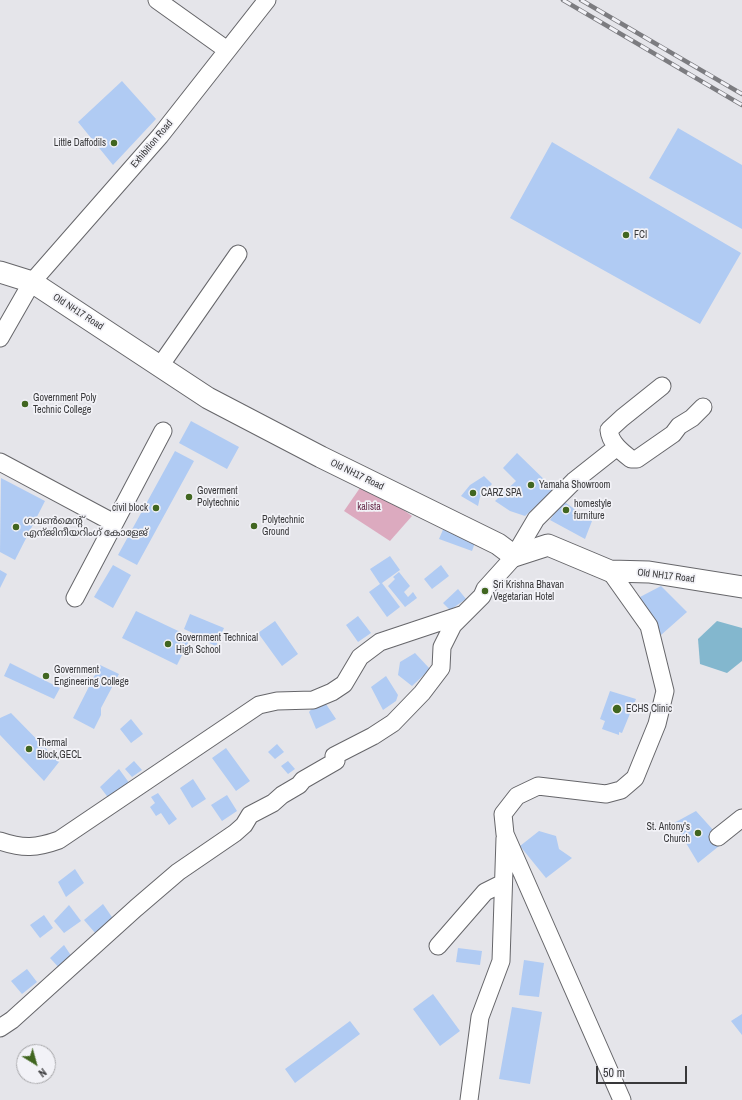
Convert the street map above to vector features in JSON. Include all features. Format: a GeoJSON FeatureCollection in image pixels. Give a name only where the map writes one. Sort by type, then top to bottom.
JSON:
{"type":"FeatureCollection","features":[{"type":"Feature","properties":{"kind":"main road","name":"Old NH17 Road"},"geometry":{"type":"LineString","coordinates":[[0,272],[32,282],[208,398],[321,457],[498,544],[514,556],[548,546],[610,571],[649,572],[742,587]]}},
{"type":"Feature","properties":{"kind":"street"},"geometry":{"type":"LineString","coordinates":[[157,0],[227,50]]}},
{"type":"Feature","properties":{"kind":"street","name":"Exhibition Road"},"geometry":{"type":"LineString","coordinates":[[0,338],[32,282],[160,136],[267,0]]}},
{"type":"Feature","properties":{"kind":"street"},"geometry":{"type":"LineString","coordinates":[[160,366],[238,254]]}},
{"type":"Feature","properties":{"kind":"street"},"geometry":{"type":"LineString","coordinates":[[662,386],[610,430],[610,436],[617,447],[631,459],[637,459],[673,434],[679,426],[692,418],[703,407]]}},
{"type":"Feature","properties":{"kind":"street"},"geometry":{"type":"LineString","coordinates":[[75,598],[163,431]]}},
{"type":"Feature","properties":{"kind":"street"},"geometry":{"type":"LineString","coordinates":[[0,1028],[52,985],[141,903],[184,868],[235,833],[244,825],[250,815],[273,803],[282,795],[299,785],[303,780],[336,761],[334,756],[373,736],[397,719],[441,668],[444,640],[461,615],[484,594],[486,589],[514,556],[536,519],[551,502],[574,481],[617,447]]}},
{"type":"Feature","properties":{"kind":"street"},"geometry":{"type":"LineString","coordinates":[[0,462],[114,523]]}},
{"type":"Feature","properties":{"kind":"street"},"geometry":{"type":"LineString","coordinates":[[469,1100],[480,1017],[501,961],[505,834],[503,814],[517,796],[538,786],[606,794],[620,790],[635,778],[658,724],[665,691],[649,626],[610,571]]}},
{"type":"Feature","properties":{"kind":"street"},"geometry":{"type":"LineString","coordinates":[[0,841],[24,848],[43,846],[59,840],[259,705],[277,701],[313,700],[332,692],[344,684],[360,658],[380,642],[461,615]]}},
{"type":"Feature","properties":{"kind":"street"},"geometry":{"type":"LineString","coordinates":[[718,837],[742,818]]}},
{"type":"Feature","properties":{"kind":"street"},"geometry":{"type":"LineString","coordinates":[[505,834],[622,1100]]}},
{"type":"Feature","properties":{"kind":"street"},"geometry":{"type":"LineString","coordinates":[[438,946],[485,892],[504,883]]}},
{"type":"Feature","properties":{"kind":"green space","name":"kalista"},"geometry":{"type":"Polygon","coordinates":[[[364,482],[412,516],[390,541],[344,511],[364,482]]]}},
{"type":"Feature","properties":{"kind":"water"},"geometry":{"type":"Polygon","coordinates":[[[717,621],[742,628],[742,661],[727,673],[700,664],[698,639],[717,621]]]}},
{"type":"Feature","properties":{"kind":"building","name":"Little Daffodils"},"geometry":{"type":"Polygon","coordinates":[[[122,81],[156,119],[113,165],[78,122],[122,81]]]}},
{"type":"Feature","properties":{"kind":"building"},"geometry":{"type":"Polygon","coordinates":[[[678,128],[742,165],[742,229],[649,178],[678,128]]]}},
{"type":"Feature","properties":{"kind":"building","name":"FCI"},"geometry":{"type":"Polygon","coordinates":[[[552,142],[741,253],[700,324],[510,218],[552,142]]]}},
{"type":"Feature","properties":{"kind":"building"},"geometry":{"type":"Polygon","coordinates":[[[191,421],[239,447],[227,469],[179,443],[191,421]]]}},
{"type":"Feature","properties":{"kind":"building","name":"civil block"},"geometry":{"type":"Polygon","coordinates":[[[175,451],[194,461],[137,565],[118,555],[175,451]]]}},
{"type":"Feature","properties":{"kind":"building","name":"Yamaha Showroom"},"geometry":{"type":"Polygon","coordinates":[[[517,453],[554,489],[525,516],[510,511],[495,501],[516,481],[503,468],[517,453]]]}},
{"type":"Feature","properties":{"kind":"building","name":"CARZ SPA"},"geometry":{"type":"Polygon","coordinates":[[[484,476],[492,484],[480,497],[478,506],[461,496],[470,485],[484,476]]]}},
{"type":"Feature","properties":{"kind":"building","name":"ഗവൺമെന്റ് എന്ജിനീയറിംഗ് കോളേജ്"},"geometry":{"type":"Polygon","coordinates":[[[1,478],[45,501],[15,560],[0,552],[1,478]]]}},
{"type":"Feature","properties":{"kind":"building","name":"homestyle furniture"},"geometry":{"type":"Polygon","coordinates":[[[563,501],[592,521],[585,539],[550,520],[563,501]]]}},
{"type":"Feature","properties":{"kind":"building"},"geometry":{"type":"Polygon","coordinates":[[[445,525],[477,537],[472,551],[439,539],[445,525]]]}},
{"type":"Feature","properties":{"kind":"building"},"geometry":{"type":"Polygon","coordinates":[[[390,556],[400,570],[382,583],[400,607],[387,617],[369,592],[380,584],[370,569],[390,556]]]}},
{"type":"Feature","properties":{"kind":"building"},"geometry":{"type":"Polygon","coordinates":[[[113,565],[131,575],[113,608],[94,597],[113,565]]]}},
{"type":"Feature","properties":{"kind":"building"},"geometry":{"type":"Polygon","coordinates":[[[441,565],[449,576],[432,589],[424,579],[441,565]]]}},
{"type":"Feature","properties":{"kind":"building"},"geometry":{"type":"Polygon","coordinates":[[[0,570],[7,574],[0,588],[0,570]]]}},
{"type":"Feature","properties":{"kind":"building"},"geometry":{"type":"Polygon","coordinates":[[[399,572],[410,586],[404,592],[408,597],[413,592],[417,598],[405,607],[388,586],[395,579],[393,577],[399,572]]]}},
{"type":"Feature","properties":{"kind":"building"},"geometry":{"type":"Polygon","coordinates":[[[661,586],[687,612],[661,635],[640,597],[661,586]]]}},
{"type":"Feature","properties":{"kind":"building"},"geometry":{"type":"Polygon","coordinates":[[[458,589],[466,599],[450,610],[443,603],[458,589]]]}},
{"type":"Feature","properties":{"kind":"building"},"geometry":{"type":"Polygon","coordinates":[[[136,611],[191,637],[177,665],[122,638],[136,611]]]}},
{"type":"Feature","properties":{"kind":"building"},"geometry":{"type":"Polygon","coordinates":[[[190,614],[224,628],[216,646],[198,638],[199,636],[184,629],[190,614]]]}},
{"type":"Feature","properties":{"kind":"building"},"geometry":{"type":"Polygon","coordinates":[[[358,616],[371,633],[358,642],[346,625],[358,616]]]}},
{"type":"Feature","properties":{"kind":"building"},"geometry":{"type":"Polygon","coordinates":[[[275,621],[298,654],[282,666],[258,633],[275,621]]]}},
{"type":"Feature","properties":{"kind":"building"},"geometry":{"type":"Polygon","coordinates":[[[415,653],[430,669],[412,686],[398,675],[400,662],[415,653]]]}},
{"type":"Feature","properties":{"kind":"building"},"geometry":{"type":"Polygon","coordinates":[[[10,663],[60,688],[54,699],[4,676],[10,663]]]}},
{"type":"Feature","properties":{"kind":"building"},"geometry":{"type":"Polygon","coordinates":[[[100,665],[119,674],[101,708],[101,715],[94,729],[73,718],[100,665]]]}},
{"type":"Feature","properties":{"kind":"building"},"geometry":{"type":"Polygon","coordinates":[[[386,676],[398,695],[396,701],[383,710],[371,687],[386,676]]]}},
{"type":"Feature","properties":{"kind":"building","name":"ECHS Clinic"},"geometry":{"type":"Polygon","coordinates":[[[610,691],[636,699],[622,733],[619,732],[619,735],[602,729],[605,721],[600,719],[610,691]]]}},
{"type":"Feature","properties":{"kind":"building"},"geometry":{"type":"Polygon","coordinates":[[[324,701],[336,719],[316,729],[309,712],[317,703],[324,701]]]}},
{"type":"Feature","properties":{"kind":"building","name":"Thermal Block,GECL"},"geometry":{"type":"Polygon","coordinates":[[[11,713],[59,762],[44,781],[0,735],[0,718],[11,713]]]}},
{"type":"Feature","properties":{"kind":"building"},"geometry":{"type":"Polygon","coordinates":[[[131,719],[143,734],[131,743],[120,729],[131,719]]]}},
{"type":"Feature","properties":{"kind":"building"},"geometry":{"type":"Polygon","coordinates":[[[277,744],[284,752],[275,759],[268,752],[277,744]]]}},
{"type":"Feature","properties":{"kind":"building"},"geometry":{"type":"Polygon","coordinates":[[[226,748],[250,781],[236,791],[212,758],[226,748]]]}},
{"type":"Feature","properties":{"kind":"building"},"geometry":{"type":"Polygon","coordinates":[[[134,761],[142,770],[132,777],[125,769],[134,761]]]}},
{"type":"Feature","properties":{"kind":"building"},"geometry":{"type":"Polygon","coordinates":[[[288,761],[295,769],[288,774],[281,766],[288,761]]]}},
{"type":"Feature","properties":{"kind":"building"},"geometry":{"type":"Polygon","coordinates":[[[119,769],[130,784],[110,800],[100,787],[119,769]]]}},
{"type":"Feature","properties":{"kind":"building"},"geometry":{"type":"Polygon","coordinates":[[[193,779],[206,799],[192,808],[180,788],[193,779]]]}},
{"type":"Feature","properties":{"kind":"building"},"geometry":{"type":"Polygon","coordinates":[[[158,793],[177,819],[169,825],[161,813],[156,816],[150,807],[155,803],[151,797],[158,793]]]}},
{"type":"Feature","properties":{"kind":"building"},"geometry":{"type":"Polygon","coordinates":[[[227,795],[237,811],[222,821],[211,805],[227,795]]]}},
{"type":"Feature","properties":{"kind":"building","name":"St. Antony's Church"},"geometry":{"type":"Polygon","coordinates":[[[696,811],[724,842],[698,863],[674,823],[696,811]]]}},
{"type":"Feature","properties":{"kind":"building"},"geometry":{"type":"Polygon","coordinates":[[[539,831],[556,836],[559,849],[572,858],[546,878],[520,846],[539,831]]]}},
{"type":"Feature","properties":{"kind":"building"},"geometry":{"type":"Polygon","coordinates":[[[75,869],[84,883],[66,897],[58,882],[75,869]]]}},
{"type":"Feature","properties":{"kind":"building"},"geometry":{"type":"Polygon","coordinates":[[[103,904],[114,920],[96,934],[84,920],[103,904]]]}},
{"type":"Feature","properties":{"kind":"building"},"geometry":{"type":"Polygon","coordinates":[[[69,905],[81,921],[64,933],[54,921],[69,905]]]}},
{"type":"Feature","properties":{"kind":"building"},"geometry":{"type":"Polygon","coordinates":[[[44,915],[53,928],[40,938],[30,925],[44,915]]]}},
{"type":"Feature","properties":{"kind":"building"},"geometry":{"type":"Polygon","coordinates":[[[64,945],[74,960],[62,971],[50,958],[64,945]]]}},
{"type":"Feature","properties":{"kind":"building"},"geometry":{"type":"Polygon","coordinates":[[[458,948],[482,951],[480,965],[456,962],[458,948]]]}},
{"type":"Feature","properties":{"kind":"building"},"geometry":{"type":"Polygon","coordinates":[[[524,960],[544,963],[539,997],[519,995],[524,960]]]}},
{"type":"Feature","properties":{"kind":"building"},"geometry":{"type":"Polygon","coordinates":[[[27,969],[37,982],[22,994],[11,981],[27,969]]]}},
{"type":"Feature","properties":{"kind":"building"},"geometry":{"type":"Polygon","coordinates":[[[433,994],[460,1031],[440,1046],[413,1009],[433,994]]]}},
{"type":"Feature","properties":{"kind":"building"},"geometry":{"type":"Polygon","coordinates":[[[512,1007],[542,1012],[530,1084],[499,1079],[512,1007]]]}},
{"type":"Feature","properties":{"kind":"building"},"geometry":{"type":"Polygon","coordinates":[[[742,1014],[742,1035],[731,1021],[742,1014]]]}},
{"type":"Feature","properties":{"kind":"building"},"geometry":{"type":"Polygon","coordinates":[[[350,1021],[360,1034],[295,1083],[285,1069],[350,1021]]]}},
{"type":"Feature","properties":{"kind":"railway"},"geometry":{"type":"LineString","coordinates":[[563,0],[742,105]]}},
{"type":"Feature","properties":{"kind":"railway"},"geometry":{"type":"LineString","coordinates":[[581,0],[742,94]]}},
{"type":"Feature","properties":{"kind":"place","name":"Little Daffodils"},"geometry":{"type":"Point","coordinates":[114,143]}},
{"type":"Feature","properties":{"kind":"place","name":"FCI"},"geometry":{"type":"Point","coordinates":[626,235]}},
{"type":"Feature","properties":{"kind":"place","name":"Government Poly Technic College"},"geometry":{"type":"Point","coordinates":[25,404]}},
{"type":"Feature","properties":{"kind":"place","name":"Yamaha Showroom"},"geometry":{"type":"Point","coordinates":[531,485]}},
{"type":"Feature","properties":{"kind":"place","name":"CARZ SPA"},"geometry":{"type":"Point","coordinates":[473,493]}},
{"type":"Feature","properties":{"kind":"place","name":"Goverment Polytechnic"},"geometry":{"type":"Point","coordinates":[189,497]}},
{"type":"Feature","properties":{"kind":"place","name":"civil block"},"geometry":{"type":"Point","coordinates":[156,508]}},
{"type":"Feature","properties":{"kind":"place","name":"homestyle furniture"},"geometry":{"type":"Point","coordinates":[566,510]}},
{"type":"Feature","properties":{"kind":"place","name":"Polytechnic Ground"},"geometry":{"type":"Point","coordinates":[254,526]}},
{"type":"Feature","properties":{"kind":"place","name":"ഗവൺമെന്റ് എന്ജിനീയറിംഗ് കോളേജ്"},"geometry":{"type":"Point","coordinates":[16,527]}},
{"type":"Feature","properties":{"kind":"place","name":"Sri Krishna Bhavan Vegetarian Hotel"},"geometry":{"type":"Point","coordinates":[485,591]}},
{"type":"Feature","properties":{"kind":"place","name":"Government Technical High School"},"geometry":{"type":"Point","coordinates":[168,644]}},
{"type":"Feature","properties":{"kind":"place","name":"Government Engineering College"},"geometry":{"type":"Point","coordinates":[46,676]}},
{"type":"Feature","properties":{"kind":"place","name":"ECHS Clinic"},"geometry":{"type":"Point","coordinates":[617,709]}},
{"type":"Feature","properties":{"kind":"place","name":"Thermal Block,GECL"},"geometry":{"type":"Point","coordinates":[29,749]}},
{"type":"Feature","properties":{"kind":"place","name":"St. Antony's Church"},"geometry":{"type":"Point","coordinates":[698,833]}}]}
